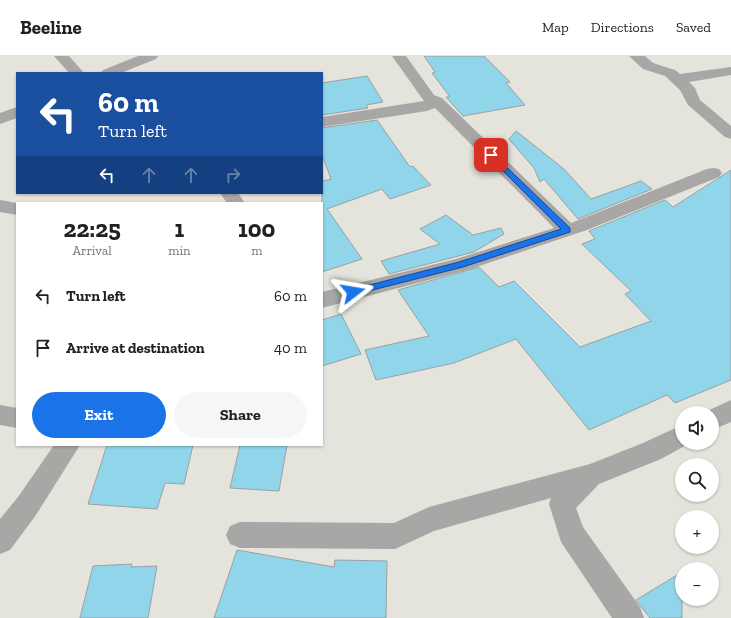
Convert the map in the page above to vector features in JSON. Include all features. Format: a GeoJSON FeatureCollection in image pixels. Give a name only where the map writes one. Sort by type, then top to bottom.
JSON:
{"type":"FeatureCollection","features":[{"type":"Feature","properties":{"kind":"street"},"geometry":{"type":"LineString","coordinates":[[61,56],[76,72]]}},
{"type":"Feature","properties":{"kind":"street"},"geometry":{"type":"LineString","coordinates":[[110,72],[151,56]]}},
{"type":"Feature","properties":{"kind":"street"},"geometry":{"type":"LineString","coordinates":[[399,56],[429,98],[437,101],[567,230]]}},
{"type":"Feature","properties":{"kind":"street"},"geometry":{"type":"LineString","coordinates":[[636,56],[648,66],[660,71],[670,72],[687,88],[693,102],[731,134]]}},
{"type":"Feature","properties":{"kind":"street"},"geometry":{"type":"LineString","coordinates":[[133,62],[145,72]]}},
{"type":"Feature","properties":{"kind":"street"},"geometry":{"type":"LineString","coordinates":[[677,79],[731,71]]}},
{"type":"Feature","properties":{"kind":"street"},"geometry":{"type":"LineString","coordinates":[[323,122],[427,106],[437,101]]}},
{"type":"Feature","properties":{"kind":"street"},"geometry":{"type":"LineString","coordinates":[[0,119],[16,112]]}},
{"type":"Feature","properties":{"kind":"street"},"geometry":{"type":"LineString","coordinates":[[323,300],[460,265],[567,230],[713,174]]}},
{"type":"Feature","properties":{"kind":"street"},"geometry":{"type":"LineString","coordinates":[[0,206],[16,208]]}},
{"type":"Feature","properties":{"kind":"street"},"geometry":{"type":"LineString","coordinates":[[719,416],[731,410]]}},
{"type":"Feature","properties":{"kind":"street"},"geometry":{"type":"LineString","coordinates":[[0,415],[16,418]]}},
{"type":"Feature","properties":{"kind":"street"},"geometry":{"type":"LineString","coordinates":[[240,535],[395,536],[429,520],[592,476],[652,451],[675,439]]}},
{"type":"Feature","properties":{"kind":"street"},"geometry":{"type":"LineString","coordinates":[[0,541],[27,506],[67,446]]}},
{"type":"Feature","properties":{"kind":"street"},"geometry":{"type":"LineString","coordinates":[[592,476],[562,504],[571,533],[629,618]]}},
{"type":"Feature","properties":{"kind":"building"},"geometry":{"type":"Polygon","coordinates":[[[424,56],[484,56],[510,82],[506,83],[525,105],[463,116],[446,97],[450,97],[432,73],[435,72],[424,56]]]}},
{"type":"Feature","properties":{"kind":"building"},"geometry":{"type":"Polygon","coordinates":[[[367,76],[383,102],[366,105],[368,108],[323,115],[323,83],[367,76]]]}},
{"type":"Feature","properties":{"kind":"building"},"geometry":{"type":"Polygon","coordinates":[[[377,120],[410,167],[413,166],[431,185],[390,199],[382,189],[327,209],[362,259],[323,272],[323,181],[331,179],[323,158],[323,128],[377,120]]]}},
{"type":"Feature","properties":{"kind":"building"},"geometry":{"type":"Polygon","coordinates":[[[516,131],[564,169],[591,199],[641,181],[652,189],[578,219],[544,179],[540,182],[534,168],[509,139],[516,131]]]}},
{"type":"Feature","properties":{"kind":"building"},"geometry":{"type":"Polygon","coordinates":[[[731,170],[731,380],[675,403],[667,395],[589,430],[516,339],[454,363],[376,380],[365,350],[429,336],[398,290],[479,267],[499,287],[514,281],[580,347],[651,321],[625,294],[631,291],[582,244],[595,239],[589,231],[665,200],[673,207],[731,170]]]}},
{"type":"Feature","properties":{"kind":"building"},"geometry":{"type":"Polygon","coordinates":[[[446,215],[473,235],[501,228],[504,234],[474,252],[389,274],[381,261],[440,244],[420,229],[446,215]]]}},
{"type":"Feature","properties":{"kind":"building"},"geometry":{"type":"Polygon","coordinates":[[[341,314],[361,354],[323,366],[323,320],[341,314]]]}},
{"type":"Feature","properties":{"kind":"building"},"geometry":{"type":"Polygon","coordinates":[[[107,446],[193,446],[184,484],[165,483],[157,509],[88,504],[107,446]]]}},
{"type":"Feature","properties":{"kind":"building"},"geometry":{"type":"Polygon","coordinates":[[[240,446],[287,446],[279,491],[230,488],[240,446]]]}},
{"type":"Feature","properties":{"kind":"building"},"geometry":{"type":"Polygon","coordinates":[[[237,550],[334,567],[335,560],[387,561],[386,618],[214,618],[237,550]]]}},
{"type":"Feature","properties":{"kind":"building"},"geometry":{"type":"Polygon","coordinates":[[[132,564],[131,567],[157,566],[148,618],[80,618],[93,566],[132,564]]]}},
{"type":"Feature","properties":{"kind":"building"},"geometry":{"type":"Polygon","coordinates":[[[675,576],[675,606],[682,606],[682,618],[650,618],[636,600],[675,576]]]}},
{"type":"Feature","properties":{"kind":"route"},"geometry":{"type":"LineString","coordinates":[[353,292],[460,265],[567,230],[491,155]]}}]}
